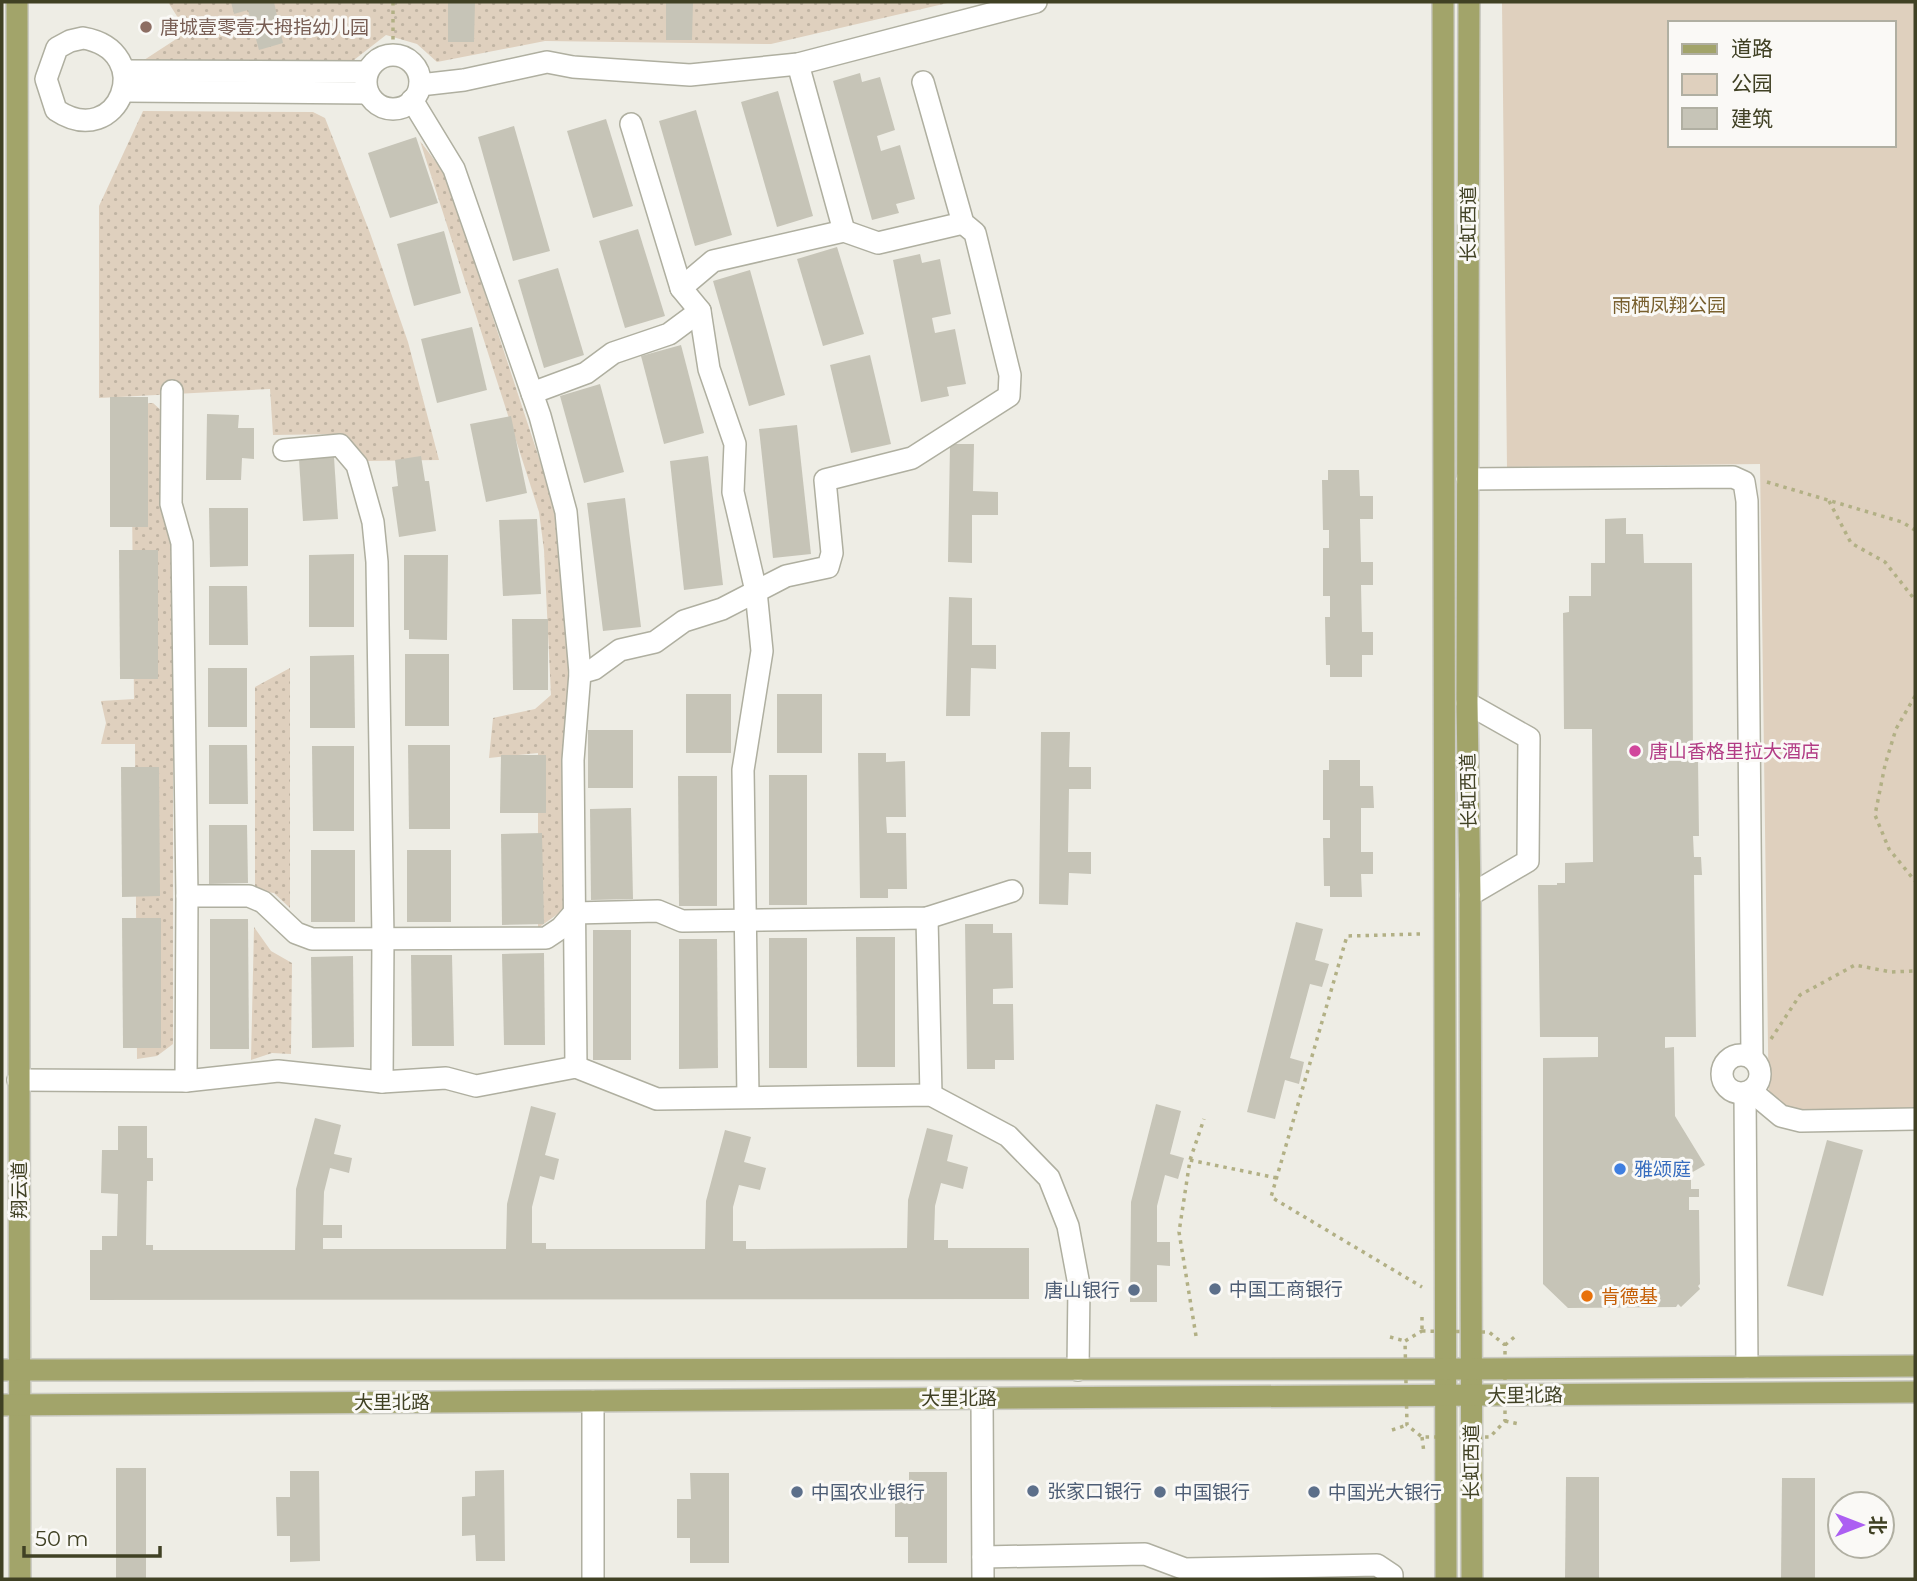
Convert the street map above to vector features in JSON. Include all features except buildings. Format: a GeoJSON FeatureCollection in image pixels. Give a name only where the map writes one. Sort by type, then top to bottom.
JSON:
{"type":"FeatureCollection","features":[{"type":"Feature","properties":{"kind":"main road","name":"翔云道"},"geometry":{"type":"LineString","coordinates":[[17,2],[18,1080],[11,1405],[20,1579]]}},
{"type":"Feature","properties":{"kind":"main road","name":"长虹西道"},"geometry":{"type":"LineString","coordinates":[[1443,2],[1446,1579]]}},
{"type":"Feature","properties":{"kind":"main road","name":"长虹西道"},"geometry":{"type":"LineString","coordinates":[[1469,2],[1466,703],[1470,895],[1472,1579]]}},
{"type":"Feature","properties":{"kind":"main road","name":"大里北路"},"geometry":{"type":"LineString","coordinates":[[11,1370],[1078,1370],[1915,1366]]}},
{"type":"Feature","properties":{"kind":"main road","name":"大里北路"},"geometry":{"type":"LineString","coordinates":[[11,1405],[1915,1392]]}},
{"type":"Feature","properties":{"kind":"street"},"geometry":{"type":"LineString","coordinates":[[368,82],[380,106],[397,108],[416,92],[547,62],[573,67],[690,75],[798,64],[1036,2]]}},
{"type":"Feature","properties":{"kind":"street"},"geometry":{"type":"LineString","coordinates":[[83,38],[110,48],[119,58],[124,81],[118,104],[108,114],[95,120],[81,121],[67,118],[56,110],[46,79],[57,48],[69,41],[83,38]]}},
{"type":"Feature","properties":{"kind":"street"},"geometry":{"type":"LineString","coordinates":[[368,82],[378,59],[393,54],[410,61],[416,67],[416,92],[454,169],[532,393],[566,512],[580,673],[573,760],[576,1066]]}},
{"type":"Feature","properties":{"kind":"street"},"geometry":{"type":"LineString","coordinates":[[798,64],[844,231]]}},
{"type":"Feature","properties":{"kind":"street"},"geometry":{"type":"LineString","coordinates":[[18,77],[46,79]]}},
{"type":"Feature","properties":{"kind":"street"},"geometry":{"type":"LineString","coordinates":[[124,81],[368,82]]}},
{"type":"Feature","properties":{"kind":"street"},"geometry":{"type":"LineString","coordinates":[[580,673],[594,669],[620,650],[655,642],[684,621],[722,610],[786,576],[828,568],[832,553],[825,481],[912,458],[1009,396],[1010,376],[975,233],[963,223],[923,82]]}},
{"type":"Feature","properties":{"kind":"street"},"geometry":{"type":"LineString","coordinates":[[631,124],[681,288],[700,311],[709,369],[735,444],[733,492],[755,591],[762,651],[743,769],[748,1096]]}},
{"type":"Feature","properties":{"kind":"street"},"geometry":{"type":"LineString","coordinates":[[681,288],[713,261],[844,231],[878,243],[963,223]]}},
{"type":"Feature","properties":{"kind":"street"},"geometry":{"type":"LineString","coordinates":[[532,393],[586,373],[613,353],[669,334],[700,311]]}},
{"type":"Feature","properties":{"kind":"street"},"geometry":{"type":"LineString","coordinates":[[172,391],[171,504],[182,544],[187,896],[186,1081]]}},
{"type":"Feature","properties":{"kind":"street"},"geometry":{"type":"LineString","coordinates":[[284,450],[340,444],[357,465],[373,522],[377,562],[383,939],[382,1082]]}},
{"type":"Feature","properties":{"kind":"street"},"geometry":{"type":"LineString","coordinates":[[1467,479],[1733,477],[1744,482],[1747,501],[1752,1057]]}},
{"type":"Feature","properties":{"kind":"street"},"geometry":{"type":"LineString","coordinates":[[1466,703],[1529,738],[1528,861],[1470,895]]}},
{"type":"Feature","properties":{"kind":"street"},"geometry":{"type":"LineString","coordinates":[[187,896],[249,896],[263,902],[296,933],[312,939],[546,939],[561,928],[574,913],[658,911],[682,921],[927,918],[1012,891]]}},
{"type":"Feature","properties":{"kind":"street"},"geometry":{"type":"LineString","coordinates":[[927,918],[930,1096]]}},
{"type":"Feature","properties":{"kind":"street"},"geometry":{"type":"LineString","coordinates":[[1747,1367],[1748,1092],[1759,1081],[1761,1074],[1752,1057],[1734,1056],[1728,1059],[1722,1070],[1727,1087],[1732,1091],[1748,1092],[1781,1116],[1801,1121],[1915,1119]]}},
{"type":"Feature","properties":{"kind":"street"},"geometry":{"type":"LineString","coordinates":[[18,1080],[186,1081],[278,1071],[382,1082],[446,1078],[476,1086],[576,1066],[657,1099],[930,1096],[1008,1136],[1049,1178],[1068,1226],[1079,1285],[1078,1370]]}},
{"type":"Feature","properties":{"kind":"street"},"geometry":{"type":"LineString","coordinates":[[982,1398],[983,1579]]}},
{"type":"Feature","properties":{"kind":"street"},"geometry":{"type":"LineString","coordinates":[[593,1401],[593,1579]]}},
{"type":"Feature","properties":{"kind":"street"},"geometry":{"type":"LineString","coordinates":[[983,1557],[1145,1554],[1185,1569],[1377,1565],[1392,1575],[1392,1579]]}},
{"type":"Feature","properties":{"kind":"path"},"geometry":{"type":"LineString","coordinates":[[393,2],[393,54]]}},
{"type":"Feature","properties":{"kind":"path"},"geometry":{"type":"LineString","coordinates":[[1767,482],[1902,523],[1915,530]]}},
{"type":"Feature","properties":{"kind":"path"},"geometry":{"type":"LineString","coordinates":[[1829,502],[1851,543],[1885,562],[1915,600]]}},
{"type":"Feature","properties":{"kind":"path"},"geometry":{"type":"LineString","coordinates":[[1915,696],[1896,729],[1885,765],[1875,815],[1889,849],[1915,881]]}},
{"type":"Feature","properties":{"kind":"path"},"geometry":{"type":"LineString","coordinates":[[1420,934],[1347,936],[1271,1197],[1422,1287]]}},
{"type":"Feature","properties":{"kind":"path"},"geometry":{"type":"LineString","coordinates":[[1770,1041],[1800,995],[1855,965],[1891,972],[1915,971]]}},
{"type":"Feature","properties":{"kind":"path"},"geometry":{"type":"LineString","coordinates":[[1196,1336],[1179,1232],[1190,1160],[1204,1119]]}},
{"type":"Feature","properties":{"kind":"path"},"geometry":{"type":"LineString","coordinates":[[1190,1160],[1277,1178]]}},
{"type":"Feature","properties":{"kind":"path"},"geometry":{"type":"LineString","coordinates":[[1422,1317],[1422,1331]]}},
{"type":"Feature","properties":{"kind":"path"},"geometry":{"type":"LineString","coordinates":[[1504,1345],[1517,1334]]}},
{"type":"Feature","properties":{"kind":"path"},"geometry":{"type":"LineString","coordinates":[[1390,1337],[1405,1341]]}},
{"type":"Feature","properties":{"kind":"path"},"geometry":{"type":"LineString","coordinates":[[1504,1421],[1519,1424]]}},
{"type":"Feature","properties":{"kind":"path"},"geometry":{"type":"LineString","coordinates":[[1392,1430],[1407,1425]]}},
{"type":"Feature","properties":{"kind":"path"},"geometry":{"type":"LineString","coordinates":[[1422,1437],[1424,1453]]}},
{"type":"Feature","properties":{"kind":"green space"},"geometry":{"type":"Polygon","coordinates":[[[168,2],[952,2],[771,44],[545,41],[437,62],[417,44],[386,35],[354,60],[141,62],[187,32],[168,2]]]}},
{"type":"Feature","properties":{"kind":"green space","name":"雨栖凤翔公园"},"geometry":{"type":"Polygon","coordinates":[[[1502,2],[1915,2],[1915,1127],[1778,1127],[1769,1118],[1760,464],[1507,467],[1502,2]]]}},
{"type":"Feature","properties":{"kind":"green space"},"geometry":{"type":"Polygon","coordinates":[[[143,111],[313,112],[325,118],[370,233],[408,342],[439,460],[366,461],[340,434],[273,435],[270,389],[99,398],[99,206],[143,111]]]}},
{"type":"Feature","properties":{"kind":"green space"},"geometry":{"type":"Polygon","coordinates":[[[420,141],[446,175],[562,528],[569,665],[565,909],[538,928],[538,753],[489,758],[493,718],[535,709],[551,695],[544,550],[539,512],[420,141]]]}},
{"type":"Feature","properties":{"kind":"green space"},"geometry":{"type":"Polygon","coordinates":[[[153,403],[164,413],[173,547],[173,1044],[157,1056],[137,1059],[135,744],[101,744],[106,723],[101,701],[134,699],[131,404],[153,403]]]}},
{"type":"Feature","properties":{"kind":"green space"},"geometry":{"type":"Polygon","coordinates":[[[290,668],[290,908],[274,893],[255,890],[255,687],[290,668]]]}},
{"type":"Feature","properties":{"kind":"green space"},"geometry":{"type":"Polygon","coordinates":[[[254,927],[271,951],[292,963],[291,1054],[272,1053],[251,1060],[254,927]]]}},
{"type":"Feature","properties":{"kind":"place","name":"唐城壹零壹大拇指幼儿园"},"geometry":{"type":"Point","coordinates":[146,27]}},
{"type":"Feature","properties":{"kind":"place","name":"唐山香格里拉大酒店"},"geometry":{"type":"Point","coordinates":[1635,751]}},
{"type":"Feature","properties":{"kind":"place","name":"雅颂庭"},"geometry":{"type":"Point","coordinates":[1620,1169]}},
{"type":"Feature","properties":{"kind":"place","name":"中国工商银行"},"geometry":{"type":"Point","coordinates":[1215,1289]}},
{"type":"Feature","properties":{"kind":"place","name":"唐山银行"},"geometry":{"type":"Point","coordinates":[1134,1290]}},
{"type":"Feature","properties":{"kind":"place","name":"肯德基"},"geometry":{"type":"Point","coordinates":[1587,1296]}},
{"type":"Feature","properties":{"kind":"place","name":"张家口银行"},"geometry":{"type":"Point","coordinates":[1033,1491]}},
{"type":"Feature","properties":{"kind":"place","name":"中国农业银行"},"geometry":{"type":"Point","coordinates":[797,1492]}},
{"type":"Feature","properties":{"kind":"place","name":"中国银行"},"geometry":{"type":"Point","coordinates":[1160,1492]}},
{"type":"Feature","properties":{"kind":"place","name":"中国光大银行"},"geometry":{"type":"Point","coordinates":[1314,1492]}}]}
